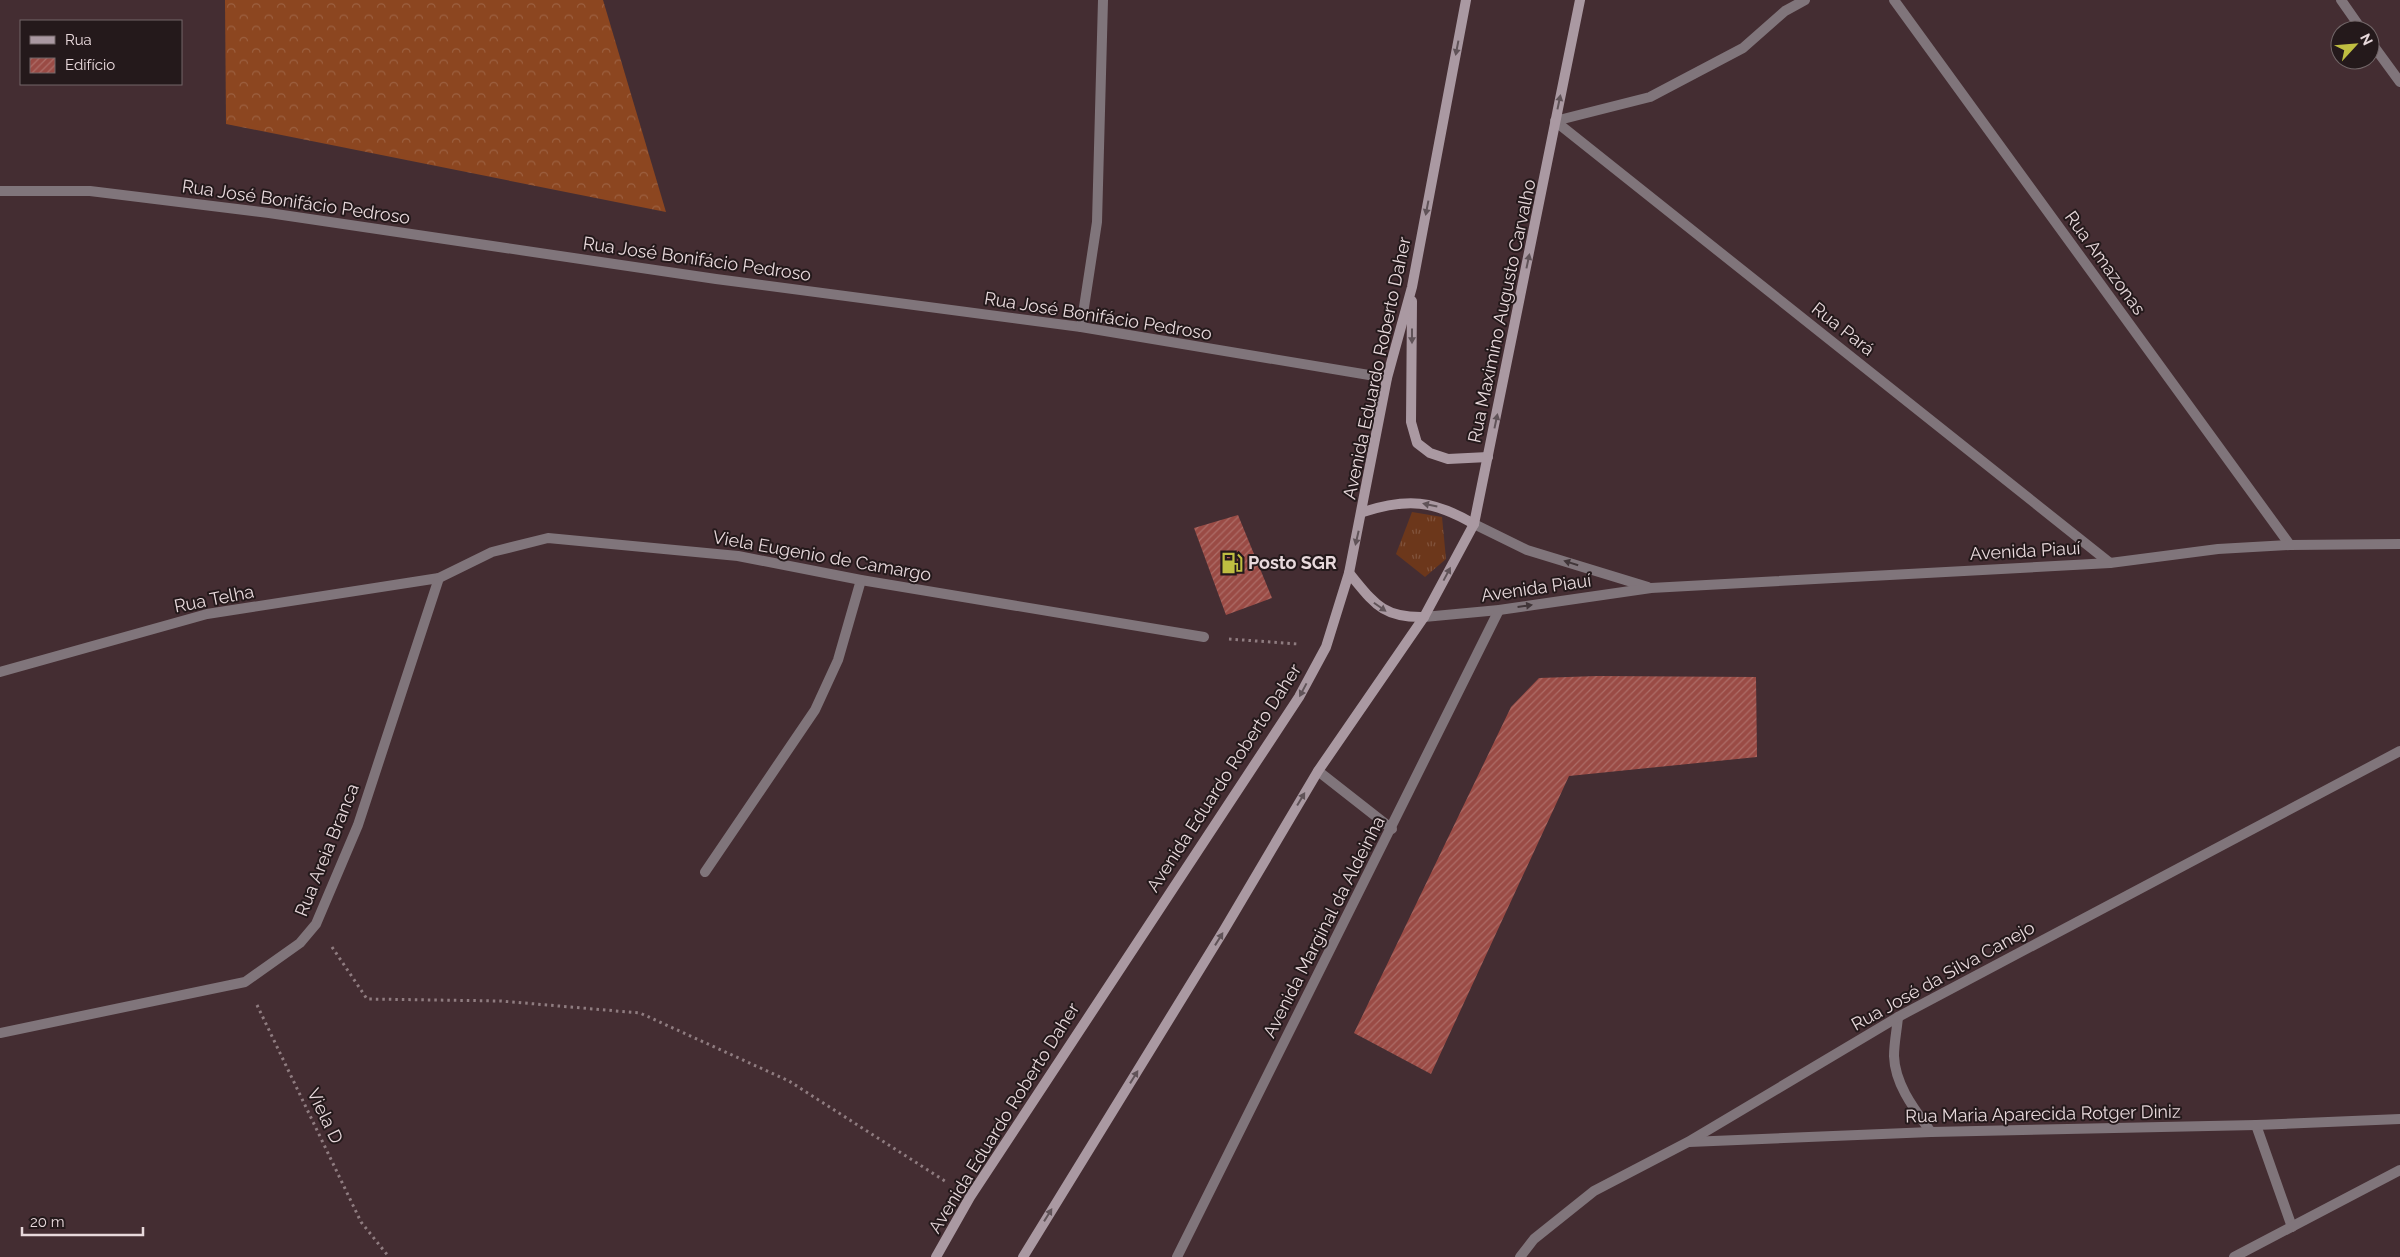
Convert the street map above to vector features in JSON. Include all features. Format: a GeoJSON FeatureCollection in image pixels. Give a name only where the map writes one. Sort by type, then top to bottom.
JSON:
{"type":"FeatureCollection","features":[{"type":"Feature","properties":{"kind":"main road","name":"Avenida Eduardo Roberto Daher"},"geometry":{"type":"LineString","coordinates":[[936,1257],[970,1197],[1299,697],[1326,647],[1349,573],[1387,378],[1412,287],[1466,0]]}},
{"type":"Feature","properties":{"kind":"main road","name":"Rua Maximino Augusto Carvalho"},"geometry":{"type":"LineString","coordinates":[[1424,617],[1474,524],[1580,0]]}},
{"type":"Feature","properties":{"kind":"main road"},"geometry":{"type":"LineString","coordinates":[[1412,287],[1412,422],[1417,443],[1430,453],[1448,459],[1488,457]]}},
{"type":"Feature","properties":{"kind":"main road"},"geometry":{"type":"LineString","coordinates":[[1362,512],[1390,504],[1424,504],[1451,510],[1474,524]]}},
{"type":"Feature","properties":{"kind":"main road"},"geometry":{"type":"LineString","coordinates":[[1349,573],[1373,602],[1387,611],[1402,617],[1424,617]]}},
{"type":"Feature","properties":{"kind":"main road"},"geometry":{"type":"LineString","coordinates":[[1023,1257],[1224,930],[1318,771],[1424,617]]}},
{"type":"Feature","properties":{"kind":"street"},"geometry":{"type":"LineString","coordinates":[[1081,328],[1097,222],[1103,0]]}},
{"type":"Feature","properties":{"kind":"street"},"geometry":{"type":"LineString","coordinates":[[1555,122],[1650,97],[1743,48],[1785,11],[1805,0]]}},
{"type":"Feature","properties":{"kind":"street","name":"Rua Amazonas"},"geometry":{"type":"LineString","coordinates":[[1894,0],[2290,545]]}},
{"type":"Feature","properties":{"kind":"street"},"geometry":{"type":"LineString","coordinates":[[2340,0],[2355,20]]}},
{"type":"Feature","properties":{"kind":"street"},"geometry":{"type":"LineString","coordinates":[[2380,55],[2400,82]]}},
{"type":"Feature","properties":{"kind":"street","name":"Rua Pará"},"geometry":{"type":"LineString","coordinates":[[1555,122],[2110,562]]}},
{"type":"Feature","properties":{"kind":"street","name":"Rua José Bonifácio Pedroso"},"geometry":{"type":"LineString","coordinates":[[0,190],[108,193],[1081,328],[1387,378]]}},
{"type":"Feature","properties":{"kind":"street","name":"Avenida Piauí"},"geometry":{"type":"LineString","coordinates":[[1474,524],[1527,550],[1651,588]]}},
{"type":"Feature","properties":{"kind":"street","name":"Viela Eugenio de Camargo"},"geometry":{"type":"LineString","coordinates":[[438,578],[492,552],[548,538],[738,556],[861,580],[1204,637]]}},
{"type":"Feature","properties":{"kind":"street","name":"Avenida Piauí"},"geometry":{"type":"LineString","coordinates":[[1424,617],[1500,610],[1651,588],[2110,562],[2218,549],[2290,545],[2400,544]]}},
{"type":"Feature","properties":{"kind":"street","name":"Rua Telha"},"geometry":{"type":"LineString","coordinates":[[0,672],[207,614],[438,578]]}},
{"type":"Feature","properties":{"kind":"street","name":"Rua Areia Branca"},"geometry":{"type":"LineString","coordinates":[[0,1033],[246,982],[300,943],[316,924],[358,825],[438,578]]}},
{"type":"Feature","properties":{"kind":"street"},"geometry":{"type":"LineString","coordinates":[[705,872],[815,710],[838,660],[861,580]]}},
{"type":"Feature","properties":{"kind":"street","name":"Avenida Marginal da Aldeinha"},"geometry":{"type":"LineString","coordinates":[[1176,1257],[1500,610]]}},
{"type":"Feature","properties":{"kind":"street","name":"Rua José da Silva Canejo"},"geometry":{"type":"LineString","coordinates":[[1520,1257],[1534,1239],[1594,1191],[1688,1142],[1898,1017],[2400,751]]}},
{"type":"Feature","properties":{"kind":"street"},"geometry":{"type":"LineString","coordinates":[[1318,771],[1392,829]]}},
{"type":"Feature","properties":{"kind":"street"},"geometry":{"type":"LineString","coordinates":[[1898,1017],[1894,1057],[1900,1082],[1910,1103],[1931,1132]]}},
{"type":"Feature","properties":{"kind":"street","name":"Rua Maria Aparecida Rotger Diniz"},"geometry":{"type":"LineString","coordinates":[[1688,1142],[1931,1132],[2256,1126],[2400,1120]]}},
{"type":"Feature","properties":{"kind":"street"},"geometry":{"type":"LineString","coordinates":[[2256,1126],[2292,1227]]}},
{"type":"Feature","properties":{"kind":"street"},"geometry":{"type":"LineString","coordinates":[[2234,1257],[2400,1170]]}},
{"type":"Feature","properties":{"kind":"path"},"geometry":{"type":"LineString","coordinates":[[1204,637],[1326,647]]}},
{"type":"Feature","properties":{"kind":"path"},"geometry":{"type":"LineString","coordinates":[[316,924],[367,999],[501,1001],[640,1013],[789,1081],[970,1197]]}},
{"type":"Feature","properties":{"kind":"path","name":"Viela D"},"geometry":{"type":"LineString","coordinates":[[246,982],[361,1222],[389,1257]]}},
{"type":"Feature","properties":{"kind":"green space"},"geometry":{"type":"Polygon","coordinates":[[[225,0],[603,0],[666,212],[226,124],[225,0]]]}},
{"type":"Feature","properties":{"kind":"green space"},"geometry":{"type":"Polygon","coordinates":[[[1412,512],[1442,517],[1446,559],[1425,577],[1396,554],[1412,512]]]}},
{"type":"Feature","properties":{"kind":"building","name":"Posto SGR"},"geometry":{"type":"Polygon","coordinates":[[[1238,515],[1272,598],[1226,615],[1194,528],[1238,515]]]}},
{"type":"Feature","properties":{"kind":"building"},"geometry":{"type":"Polygon","coordinates":[[[1597,676],[1756,677],[1757,757],[1569,776],[1431,1074],[1354,1033],[1511,707],[1539,678],[1597,676]]]}},
{"type":"Feature","properties":{"kind":"place","name":"Posto SGR"},"geometry":{"type":"Point","coordinates":[1232,563]}}]}
